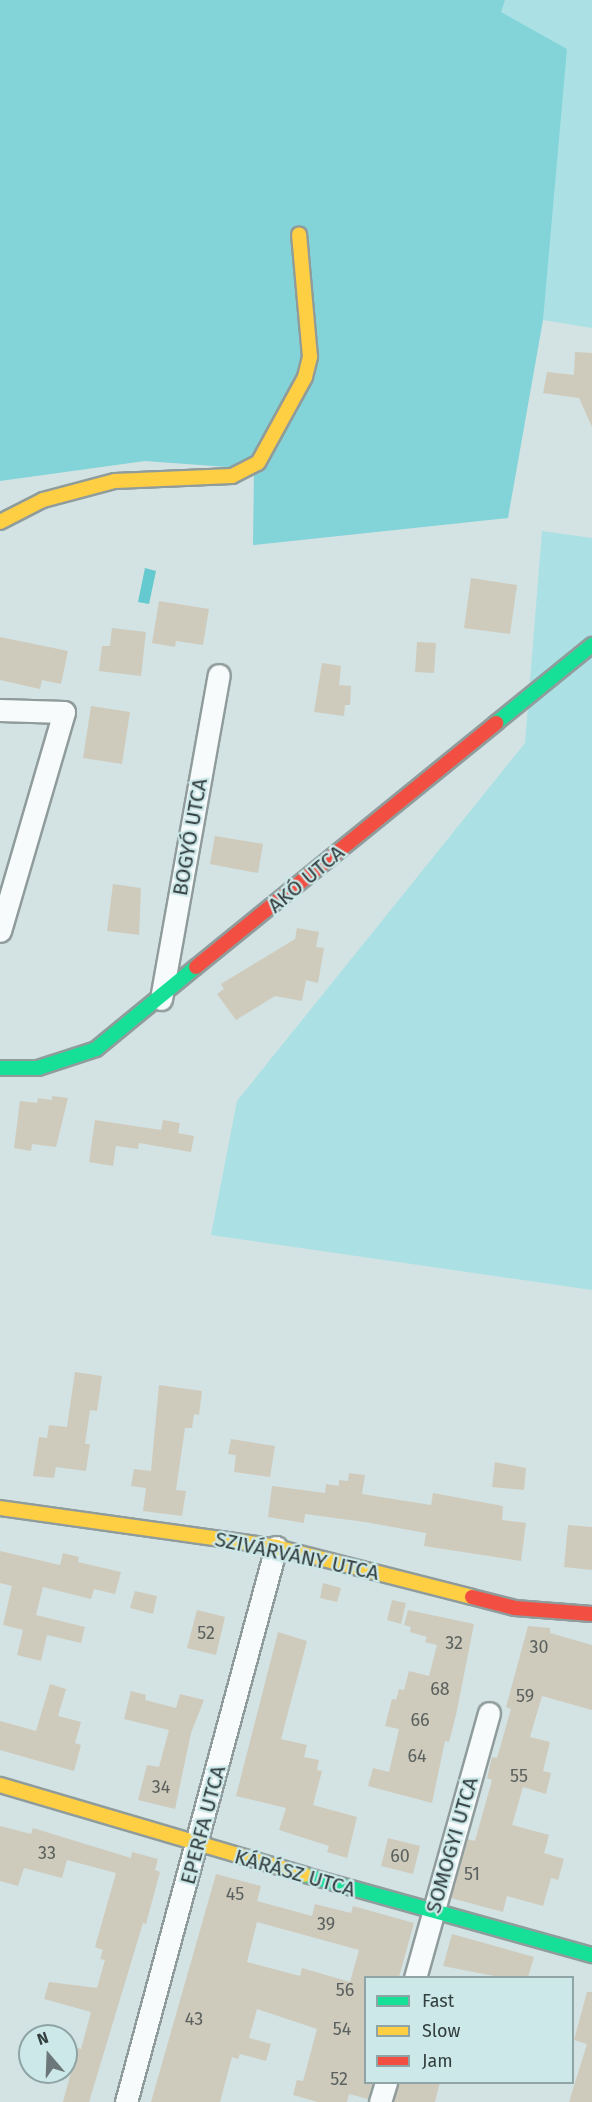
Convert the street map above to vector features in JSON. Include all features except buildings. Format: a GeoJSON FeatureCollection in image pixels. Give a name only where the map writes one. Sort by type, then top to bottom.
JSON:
{"type":"FeatureCollection","features":[{"type":"Feature","properties":{"kind":"street"},"geometry":{"type":"LineString","coordinates":[[0,522],[43,500],[115,481],[232,476],[258,463],[304,377],[310,357],[300,234]]}},
{"type":"Feature","properties":{"kind":"street","name":"AKÓ UTCA"},"geometry":{"type":"LineString","coordinates":[[0,1068],[38,1068],[96,1049],[161,999],[592,645]]}},
{"type":"Feature","properties":{"kind":"street","name":"BOGYÓ UTCA"},"geometry":{"type":"LineString","coordinates":[[161,999],[219,675]]}},
{"type":"Feature","properties":{"kind":"street"},"geometry":{"type":"LineString","coordinates":[[0,710],[63,712],[0,931]]}},
{"type":"Feature","properties":{"kind":"street","name":"SZIVÁRVÁNY UTCA"},"geometry":{"type":"LineString","coordinates":[[0,1508],[276,1547],[515,1608],[592,1614]]}},
{"type":"Feature","properties":{"kind":"street","name":"EPERFA UTCA"},"geometry":{"type":"LineString","coordinates":[[126,2102],[198,1845],[276,1547]]}},
{"type":"Feature","properties":{"kind":"street","name":"SOMOGYI UTCA"},"geometry":{"type":"LineString","coordinates":[[415,1976],[489,1713]]}},
{"type":"Feature","properties":{"kind":"street","name":"KÁRÁSZ UTCA"},"geometry":{"type":"LineString","coordinates":[[0,1785],[198,1845],[592,1955]]}},
{"type":"Feature","properties":{"kind":"street"},"geometry":{"type":"LineString","coordinates":[[380,2102],[385,2084]]}},
{"type":"Feature","properties":{"kind":"shaded area"},"geometry":{"type":"Polygon","coordinates":[[[0,0],[505,0],[501,12],[567,49],[543,320],[508,518],[253,545],[254,469],[145,461],[0,481],[0,0]]]}},
{"type":"Feature","properties":{"kind":"shaded area"},"geometry":{"type":"Polygon","coordinates":[[[505,0],[592,0],[592,328],[543,320],[545,273],[500,11],[505,0]]]}},
{"type":"Feature","properties":{"kind":"shaded area"},"geometry":{"type":"Polygon","coordinates":[[[542,531],[592,538],[592,1290],[211,1235],[237,1101],[525,743],[542,531]]]}},
{"type":"Feature","properties":{"kind":"shaded area"},"geometry":{"type":"Polygon","coordinates":[[[145,568],[156,571],[149,604],[138,602],[145,568]]]}},
{"type":"Feature","properties":{"kind":"traffic: fast"},"geometry":{"type":"LineString","coordinates":[[496,723],[592,645]]}},
{"type":"Feature","properties":{"kind":"traffic: fast"},"geometry":{"type":"LineString","coordinates":[[0,1068],[38,1068],[96,1049],[196,967]]}},
{"type":"Feature","properties":{"kind":"traffic: fast"},"geometry":{"type":"LineString","coordinates":[[305,1875],[592,1955]]}},
{"type":"Feature","properties":{"kind":"traffic: slow"},"geometry":{"type":"LineString","coordinates":[[0,522],[43,500],[115,481],[232,476],[258,463],[305,377],[310,357],[299,234]]}},
{"type":"Feature","properties":{"kind":"traffic: slow"},"geometry":{"type":"LineString","coordinates":[[0,1508],[276,1547],[472,1597]]}},
{"type":"Feature","properties":{"kind":"traffic: slow"},"geometry":{"type":"LineString","coordinates":[[0,1785],[305,1875]]}},
{"type":"Feature","properties":{"kind":"traffic: jam"},"geometry":{"type":"LineString","coordinates":[[196,967],[496,723]]}},
{"type":"Feature","properties":{"kind":"traffic: jam"},"geometry":{"type":"LineString","coordinates":[[472,1597],[515,1608],[592,1614]]}}]}
